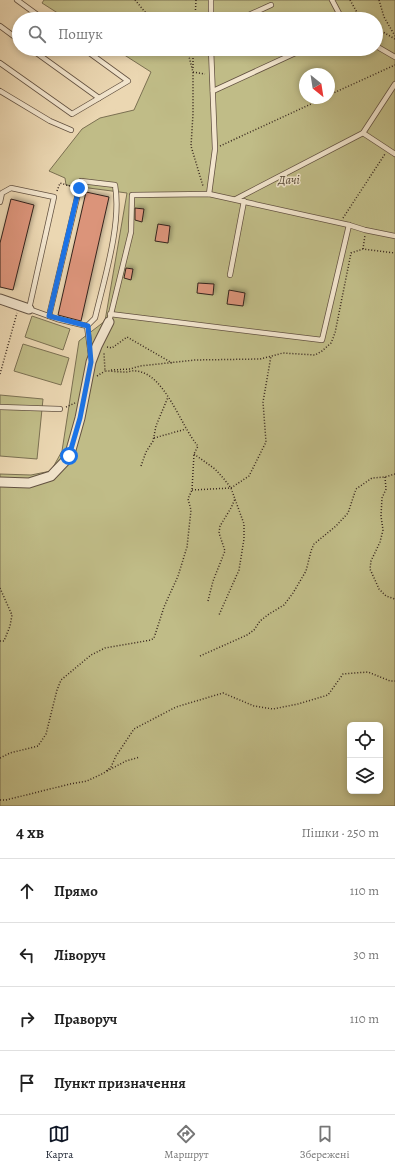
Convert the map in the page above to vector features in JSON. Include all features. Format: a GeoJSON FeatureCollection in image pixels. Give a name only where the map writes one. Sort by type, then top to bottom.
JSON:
{"type":"FeatureCollection","features":[{"type":"Feature","properties":{"kind":"street"},"geometry":{"type":"LineString","coordinates":[[0,299],[29,309]]}},
{"type":"Feature","properties":{"kind":"street"},"geometry":{"type":"LineString","coordinates":[[0,482],[29,483],[51,476],[69,456],[91,362],[102,342],[109,318]]}},
{"type":"Feature","properties":{"kind":"lane"},"geometry":{"type":"LineString","coordinates":[[16,0],[33,12]]}},
{"type":"Feature","properties":{"kind":"lane"},"geometry":{"type":"LineString","coordinates":[[211,0],[211,12]]}},
{"type":"Feature","properties":{"kind":"lane"},"geometry":{"type":"LineString","coordinates":[[332,0],[338,12]]}},
{"type":"Feature","properties":{"kind":"lane"},"geometry":{"type":"LineString","coordinates":[[256,12],[271,5]]}},
{"type":"Feature","properties":{"kind":"lane"},"geometry":{"type":"LineString","coordinates":[[0,26],[12,35]]}},
{"type":"Feature","properties":{"kind":"lane"},"geometry":{"type":"LineString","coordinates":[[383,50],[395,58]]}},
{"type":"Feature","properties":{"kind":"lane"},"geometry":{"type":"LineString","coordinates":[[42,56],[99,98]]}},
{"type":"Feature","properties":{"kind":"lane"},"geometry":{"type":"LineString","coordinates":[[0,63],[72,114],[128,81],[94,56]]}},
{"type":"Feature","properties":{"kind":"lane"},"geometry":{"type":"LineString","coordinates":[[209,194],[215,149],[211,56]]}},
{"type":"Feature","properties":{"kind":"lane"},"geometry":{"type":"LineString","coordinates":[[213,91],[289,56]]}},
{"type":"Feature","properties":{"kind":"lane"},"geometry":{"type":"LineString","coordinates":[[236,199],[363,133],[395,84]]}},
{"type":"Feature","properties":{"kind":"lane"},"geometry":{"type":"LineString","coordinates":[[0,91],[50,121],[71,130]]}},
{"type":"Feature","properties":{"kind":"lane"},"geometry":{"type":"LineString","coordinates":[[363,133],[395,154]]}},
{"type":"Feature","properties":{"kind":"lane"},"geometry":{"type":"LineString","coordinates":[[49,316],[80,181],[115,185],[117,198],[114,236],[95,318],[88,326],[91,362]]}},
{"type":"Feature","properties":{"kind":"lane"},"geometry":{"type":"LineString","coordinates":[[0,202],[2,193],[11,188],[54,197],[29,309],[88,326]]}},
{"type":"Feature","properties":{"kind":"lane"},"geometry":{"type":"LineString","coordinates":[[349,225],[322,340],[109,318],[131,232],[132,195],[209,194],[236,199],[349,225],[365,230],[395,236]]}},
{"type":"Feature","properties":{"kind":"lane"},"geometry":{"type":"LineString","coordinates":[[230,275],[244,201]]}},
{"type":"Feature","properties":{"kind":"lane"},"geometry":{"type":"LineString","coordinates":[[0,407],[60,409]]}},
{"type":"Feature","properties":{"kind":"path"},"geometry":{"type":"LineString","coordinates":[[134,0],[145,12]]}},
{"type":"Feature","properties":{"kind":"path"},"geometry":{"type":"LineString","coordinates":[[195,12],[196,0]]}},
{"type":"Feature","properties":{"kind":"path"},"geometry":{"type":"LineString","coordinates":[[350,0],[357,12]]}},
{"type":"Feature","properties":{"kind":"path"},"geometry":{"type":"LineString","coordinates":[[379,0],[383,12]]}},
{"type":"Feature","properties":{"kind":"path"},"geometry":{"type":"LineString","coordinates":[[383,14],[395,36]]}},
{"type":"Feature","properties":{"kind":"path"},"geometry":{"type":"LineString","coordinates":[[383,32],[395,39]]}},
{"type":"Feature","properties":{"kind":"path"},"geometry":{"type":"LineString","coordinates":[[189,56],[193,72]]}},
{"type":"Feature","properties":{"kind":"path"},"geometry":{"type":"LineString","coordinates":[[193,56],[191,146],[205,190],[209,194]]}},
{"type":"Feature","properties":{"kind":"path"},"geometry":{"type":"LineString","coordinates":[[335,93],[395,65]]}},
{"type":"Feature","properties":{"kind":"path"},"geometry":{"type":"LineString","coordinates":[[193,72],[197,74],[212,74]]}},
{"type":"Feature","properties":{"kind":"path"},"geometry":{"type":"LineString","coordinates":[[215,149],[311,104]]}},
{"type":"Feature","properties":{"kind":"path"},"geometry":{"type":"LineString","coordinates":[[339,223],[388,149]]}},
{"type":"Feature","properties":{"kind":"path"},"geometry":{"type":"LineString","coordinates":[[54,197],[60,183],[79,188]]}},
{"type":"Feature","properties":{"kind":"path"},"geometry":{"type":"LineString","coordinates":[[363,249],[365,230]]}},
{"type":"Feature","properties":{"kind":"path"},"geometry":{"type":"LineString","coordinates":[[0,374],[17,313]]}},
{"type":"Feature","properties":{"kind":"path"},"geometry":{"type":"LineString","coordinates":[[102,342],[112,348],[127,337],[172,363]]}},
{"type":"Feature","properties":{"kind":"path"},"geometry":{"type":"LineString","coordinates":[[0,758],[10,752],[38,746],[46,734],[61,680],[91,655],[105,648],[151,640],[154,638],[164,607],[178,576],[184,557],[189,536],[191,510],[188,498],[192,490],[194,454],[198,446],[191,438],[182,419],[168,397],[149,375],[135,371],[105,371],[102,342]]}},
{"type":"Feature","properties":{"kind":"path"},"geometry":{"type":"LineString","coordinates":[[192,490],[231,488],[249,476],[266,442],[263,402],[271,356]]}},
{"type":"Feature","properties":{"kind":"path"},"geometry":{"type":"LineString","coordinates":[[141,466],[146,452],[154,438],[156,426],[168,397]]}},
{"type":"Feature","properties":{"kind":"path"},"geometry":{"type":"LineString","coordinates":[[60,409],[83,400]]}},
{"type":"Feature","properties":{"kind":"path"},"geometry":{"type":"LineString","coordinates":[[154,438],[186,429]]}},
{"type":"Feature","properties":{"kind":"path"},"geometry":{"type":"LineString","coordinates":[[194,454],[216,469],[231,488],[244,524],[244,539],[239,570],[219,616]]}},
{"type":"Feature","properties":{"kind":"path"},"geometry":{"type":"LineString","coordinates":[[200,656],[247,635],[254,630],[260,621],[284,605],[306,571],[314,544],[336,526],[348,513],[356,489],[372,478],[385,477],[395,474]]}},
{"type":"Feature","properties":{"kind":"path"},"geometry":{"type":"LineString","coordinates":[[385,477],[386,489],[382,498],[381,510],[383,530],[380,542],[371,561],[370,569],[378,589],[386,596],[395,599]]}},
{"type":"Feature","properties":{"kind":"path"},"geometry":{"type":"LineString","coordinates":[[208,601],[213,581],[225,551],[219,533],[220,526],[235,499]]}},
{"type":"Feature","properties":{"kind":"path"},"geometry":{"type":"LineString","coordinates":[[0,588],[12,614],[10,626],[4,642],[0,641]]}},
{"type":"Feature","properties":{"kind":"path"},"geometry":{"type":"LineString","coordinates":[[104,772],[111,767],[116,756],[134,729],[176,707],[223,693],[254,706],[273,709],[298,704],[328,695],[342,674],[368,672],[390,681],[395,681]]}},
{"type":"Feature","properties":{"kind":"path"},"geometry":{"type":"LineString","coordinates":[[0,800],[6,800],[87,781],[126,761],[140,757]]}},
{"type":"Feature","properties":{"kind":"green space","name":"Дачі"},"geometry":{"type":"Polygon","coordinates":[[[44,0],[395,0],[395,806],[0,806],[0,474],[31,475],[51,471],[62,451],[79,341],[105,321],[127,193],[66,185],[65,178],[49,171],[82,129],[100,118],[134,110],[151,72],[126,56],[383,56],[383,12],[56,12],[42,3],[44,0]]]}},
{"type":"Feature","properties":{"kind":"green space"},"geometry":{"type":"Polygon","coordinates":[[[32,316],[70,329],[63,350],[25,337],[32,316]]]}},
{"type":"Feature","properties":{"kind":"green space"},"geometry":{"type":"Polygon","coordinates":[[[23,344],[69,358],[61,385],[14,371],[23,344]]]}},
{"type":"Feature","properties":{"kind":"green space"},"geometry":{"type":"Polygon","coordinates":[[[0,395],[43,399],[37,459],[0,456],[0,395]]]}},
{"type":"Feature","properties":{"kind":"building"},"geometry":{"type":"Polygon","coordinates":[[[86,192],[109,197],[81,321],[58,315],[86,192]]]}},
{"type":"Feature","properties":{"kind":"building"},"geometry":{"type":"Polygon","coordinates":[[[11,199],[34,205],[13,290],[0,287],[0,243],[11,199]]]}},
{"type":"Feature","properties":{"kind":"building"},"geometry":{"type":"Polygon","coordinates":[[[135,208],[144,209],[142,222],[135,220],[135,208]]]}},
{"type":"Feature","properties":{"kind":"building"},"geometry":{"type":"Polygon","coordinates":[[[158,224],[170,226],[168,243],[155,241],[158,224]]]}},
{"type":"Feature","properties":{"kind":"building"},"geometry":{"type":"Polygon","coordinates":[[[126,268],[133,269],[131,280],[124,278],[126,268]]]}},
{"type":"Feature","properties":{"kind":"building"},"geometry":{"type":"Polygon","coordinates":[[[198,283],[214,284],[213,295],[197,293],[198,283]]]}},
{"type":"Feature","properties":{"kind":"building"},"geometry":{"type":"Polygon","coordinates":[[[229,290],[245,293],[243,306],[227,304],[229,290]]]}},
{"type":"Feature","properties":{"kind":"route"},"geometry":{"type":"LineString","coordinates":[[69,456],[80,418],[91,362],[88,326],[49,316],[79,188]]}}]}
